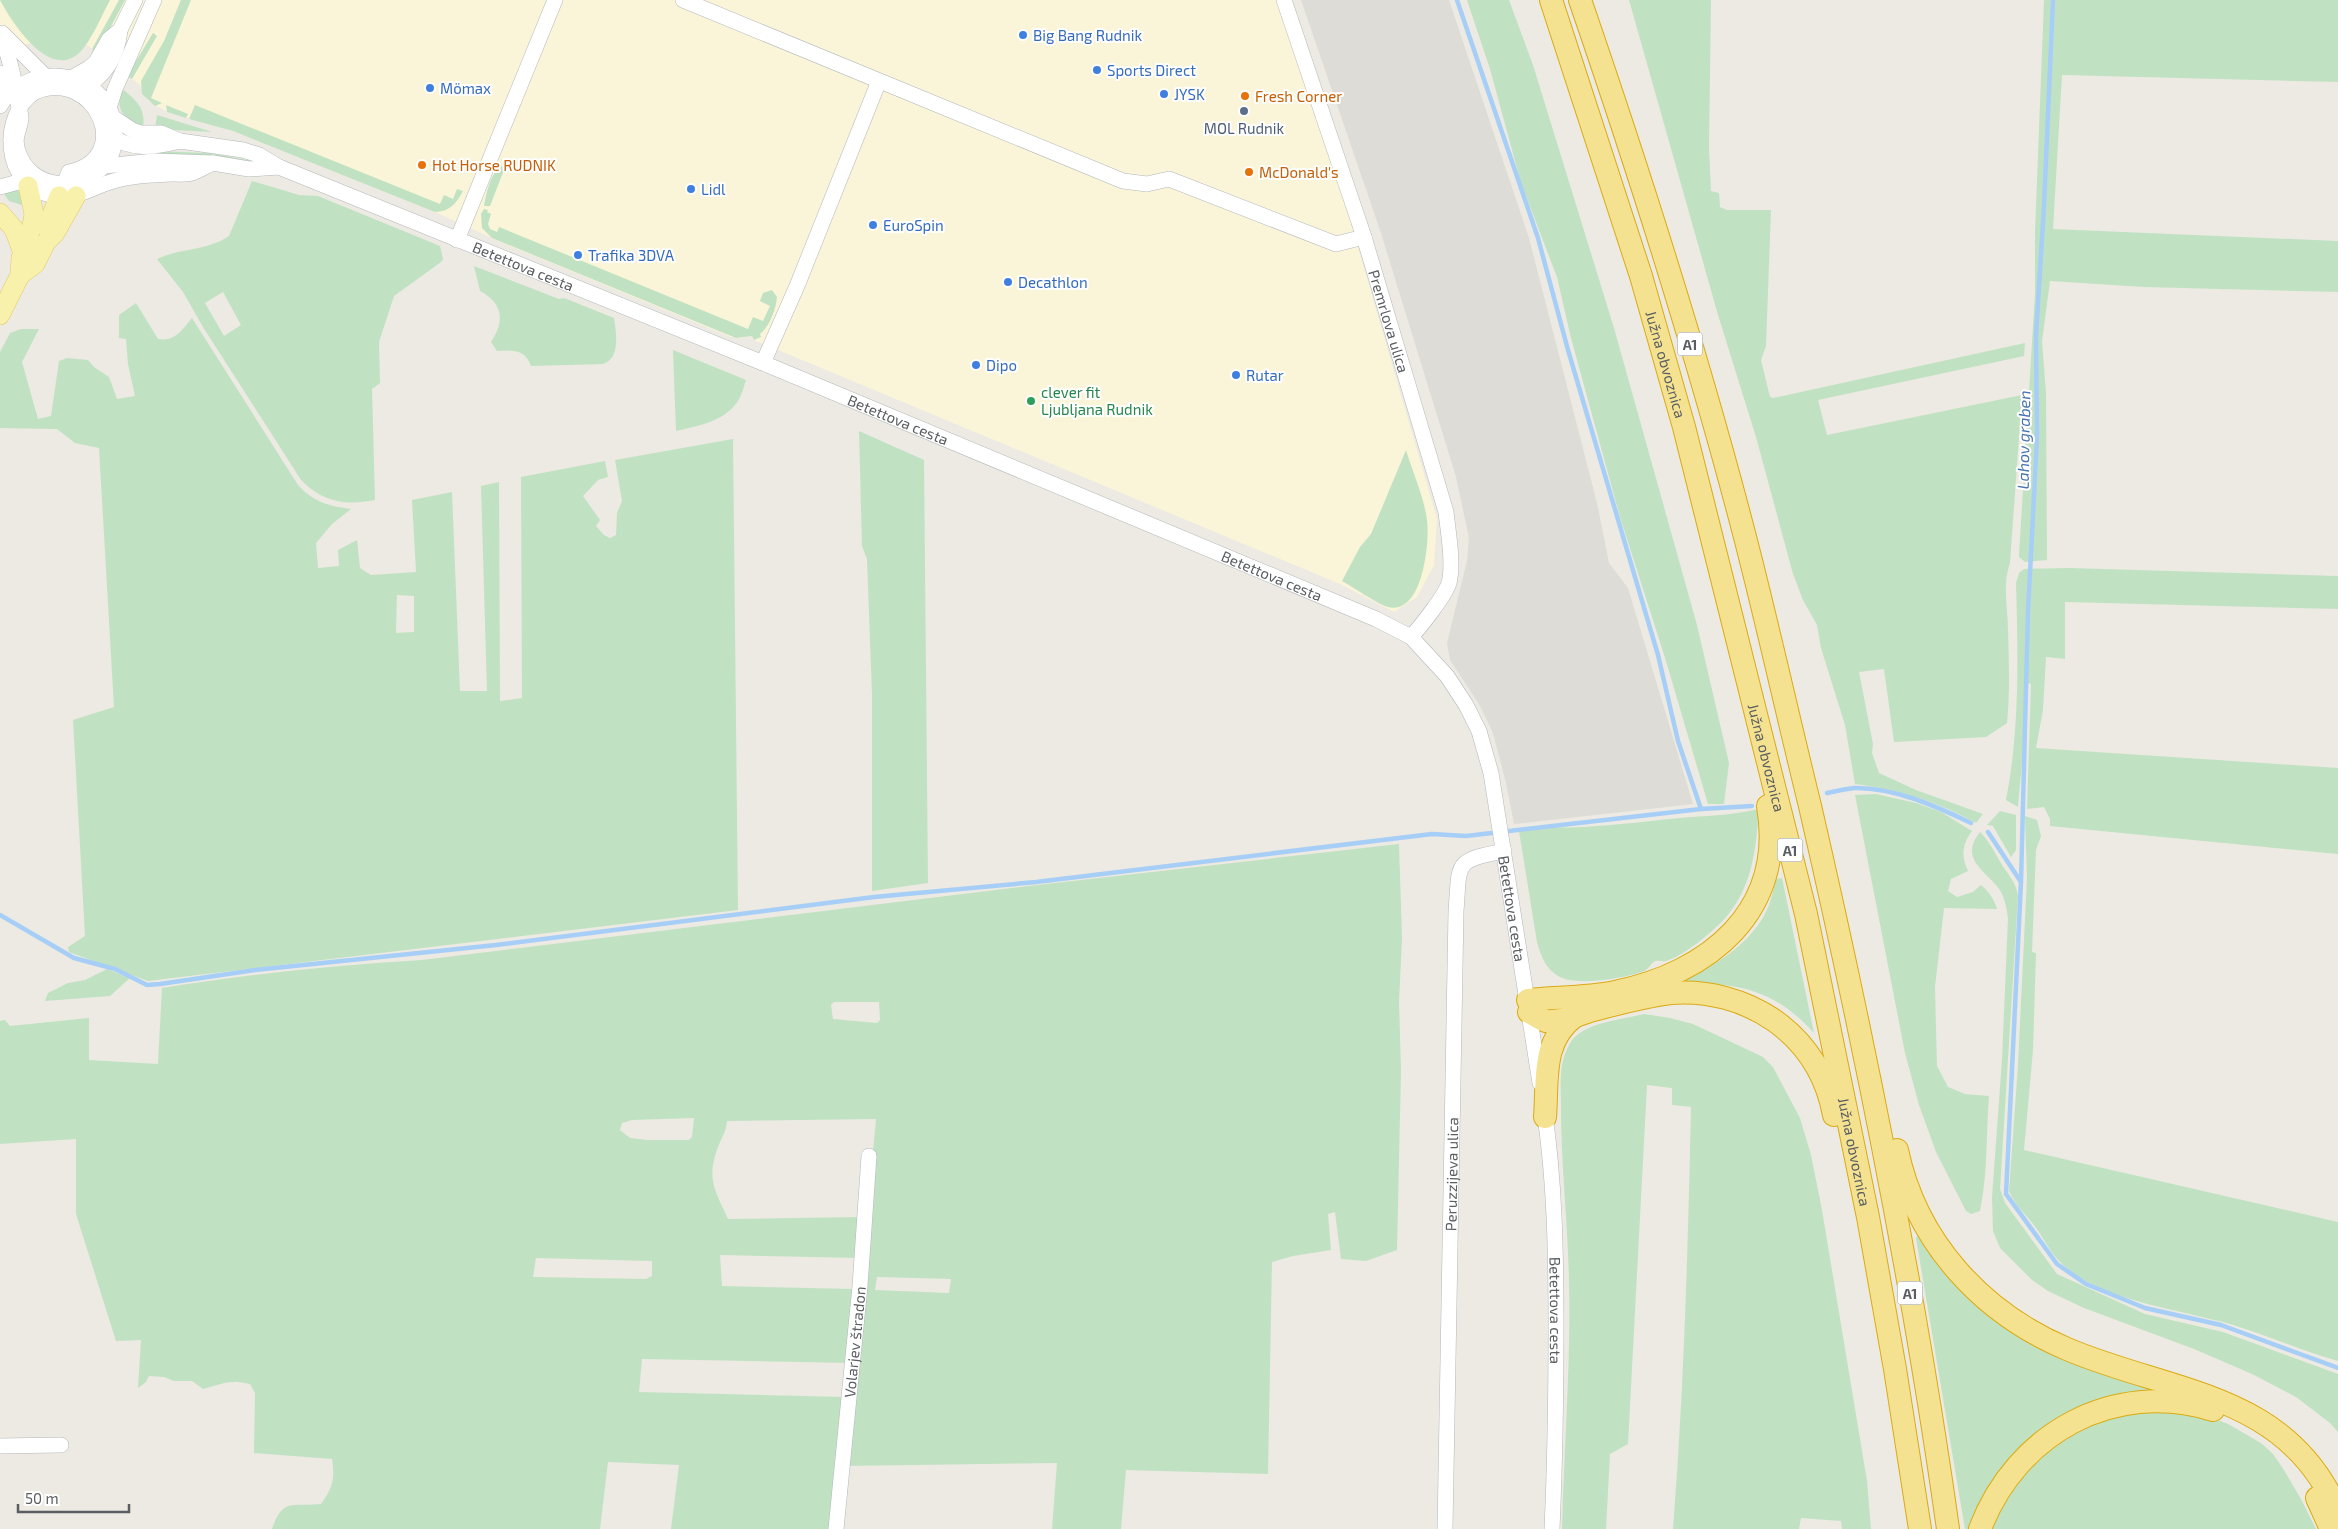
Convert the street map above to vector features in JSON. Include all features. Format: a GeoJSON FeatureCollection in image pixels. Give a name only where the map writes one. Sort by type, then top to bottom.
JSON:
{"type":"FeatureCollection","features":[{"type":"Feature","properties":{"kind":"highway","name":"Južna obvoznica"},"geometry":{"type":"LineString","coordinates":[[1551,0],[1641,276],[1700,485],[1806,914],[1868,1218],[1920,1529]]}},
{"type":"Feature","properties":{"kind":"highway","name":"Južna obvoznica"},"geometry":{"type":"LineString","coordinates":[[1580,0],[1665,259],[1745,536],[1832,902],[1865,1058],[1917,1335],[1948,1529]]}},
{"type":"Feature","properties":{"kind":"highway"},"geometry":{"type":"LineString","coordinates":[[1528,1006],[1614,992],[1664,977],[1687,966],[1716,949],[1728,938],[1746,916],[1762,883],[1770,845],[1769,813],[1706,550],[1700,485]]}},
{"type":"Feature","properties":{"kind":"highway"},"geometry":{"type":"LineString","coordinates":[[1528,1006],[1547,1021],[1672,993],[1698,993],[1738,1001],[1772,1019],[1794,1036],[1803,1047],[1826,1085],[1844,1164],[1868,1218]]}},
{"type":"Feature","properties":{"kind":"highway"},"geometry":{"type":"LineString","coordinates":[[1545,1117],[1551,1045],[1561,1028],[1575,1016]]}},
{"type":"Feature","properties":{"kind":"highway"},"geometry":{"type":"LineString","coordinates":[[1865,1058],[1885,1092],[1898,1157],[1911,1196],[1939,1248],[1968,1284],[2003,1314],[2043,1338],[2068,1350],[2201,1393],[2245,1410],[2285,1438],[2298,1451],[2323,1482],[2338,1512]]}},
{"type":"Feature","properties":{"kind":"highway"},"geometry":{"type":"LineString","coordinates":[[1980,1529],[2011,1471],[2033,1449],[2056,1431],[2082,1417],[2144,1402],[2178,1403],[2226,1415],[2268,1440],[2289,1458],[2302,1474],[2322,1508],[2331,1529]]}},
{"type":"Feature","properties":{"kind":"main road"},"geometry":{"type":"LineString","coordinates":[[0,315],[20,275],[22,253],[32,226],[34,214],[18,175]]}},
{"type":"Feature","properties":{"kind":"main road"},"geometry":{"type":"LineString","coordinates":[[20,275],[35,264],[46,242],[46,230],[66,192]]}},
{"type":"Feature","properties":{"kind":"main road"},"geometry":{"type":"LineString","coordinates":[[0,213],[14,229],[22,253]]}},
{"type":"Feature","properties":{"kind":"street"},"geometry":{"type":"LineString","coordinates":[[17,96],[28,96],[43,89],[79,85],[100,77],[119,46],[120,30],[135,0]]}},
{"type":"Feature","properties":{"kind":"street"},"geometry":{"type":"LineString","coordinates":[[66,192],[104,166],[112,153],[110,136],[115,89],[154,0]]}},
{"type":"Feature","properties":{"kind":"street"},"geometry":{"type":"LineString","coordinates":[[457,240],[554,0]]}},
{"type":"Feature","properties":{"kind":"street"},"geometry":{"type":"LineString","coordinates":[[683,0],[1123,182],[1147,184],[1169,179],[1336,244],[1364,238]]}},
{"type":"Feature","properties":{"kind":"street","name":"Premrlova ulica"},"geometry":{"type":"LineString","coordinates":[[1284,0],[1364,238],[1446,512],[1450,547],[1449,583],[1421,626],[1410,637]]}},
{"type":"Feature","properties":{"kind":"street"},"geometry":{"type":"LineString","coordinates":[[0,32],[45,76],[79,85],[87,100],[98,112],[110,136]]}},
{"type":"Feature","properties":{"kind":"street"},"geometry":{"type":"LineString","coordinates":[[0,32],[8,53],[21,118],[16,132],[19,155],[18,175]]}},
{"type":"Feature","properties":{"kind":"street"},"geometry":{"type":"LineString","coordinates":[[0,73],[1,104],[17,96],[45,76]]}},
{"type":"Feature","properties":{"kind":"street"},"geometry":{"type":"LineString","coordinates":[[763,363],[797,286],[879,81]]}},
{"type":"Feature","properties":{"kind":"street","name":"Betettova cesta"},"geometry":{"type":"LineString","coordinates":[[79,85],[132,130],[141,133],[160,133],[180,140],[243,150],[259,155],[279,167],[763,363],[1376,618],[1410,637],[1447,676],[1466,705],[1479,731],[1491,773],[1503,846],[1545,1117],[1556,1265],[1556,1439],[1552,1529]]}},
{"type":"Feature","properties":{"kind":"street"},"geometry":{"type":"LineString","coordinates":[[17,96],[8,116],[2,142],[6,155],[18,175],[44,193],[66,192],[116,180],[192,174],[213,163]]}},
{"type":"Feature","properties":{"kind":"street"},"geometry":{"type":"LineString","coordinates":[[66,192],[69,172],[88,164],[98,154],[104,139],[110,136]]}},
{"type":"Feature","properties":{"kind":"street","name":"Betettova cesta"},"geometry":{"type":"LineString","coordinates":[[110,136],[134,147],[158,147],[180,140]]}},
{"type":"Feature","properties":{"kind":"street","name":"Betettova cesta"},"geometry":{"type":"LineString","coordinates":[[104,166],[155,161],[213,163],[249,169],[279,167]]}},
{"type":"Feature","properties":{"kind":"street"},"geometry":{"type":"LineString","coordinates":[[0,187],[18,175]]}},
{"type":"Feature","properties":{"kind":"street","name":"Peruzzijeva ulica"},"geometry":{"type":"LineString","coordinates":[[1445,1529],[1456,911],[1459,873],[1463,864],[1471,858],[1503,846]]}},
{"type":"Feature","properties":{"kind":"street","name":"Volarjev štradon"},"geometry":{"type":"LineString","coordinates":[[836,1529],[860,1286],[869,1156]]}},
{"type":"Feature","properties":{"kind":"street"},"geometry":{"type":"LineString","coordinates":[[0,1446],[61,1445]]}},
{"type":"Feature","properties":{"kind":"shaded area"},"geometry":{"type":"Polygon","coordinates":[[[0,0],[1286,0],[1437,519],[1434,565],[1417,597],[1394,612],[1340,584],[754,340],[752,336],[731,337],[501,242],[435,212],[324,166],[233,131],[167,112],[147,100],[140,85],[86,44],[77,55],[68,59],[52,57],[30,43],[0,57],[0,0]]]}},
{"type":"Feature","properties":{"kind":"shaded area"},"geometry":{"type":"Polygon","coordinates":[[[1301,0],[1449,0],[1529,238],[1597,503],[1609,563],[1628,588],[1693,804],[1514,824],[1493,733],[1479,704],[1450,660],[1447,643],[1467,561],[1469,538],[1456,477],[1381,233],[1301,0]]]}},
{"type":"Feature","properties":{"kind":"green space"},"geometry":{"type":"Polygon","coordinates":[[[0,0],[110,0],[88,42],[79,53],[67,60],[56,59],[44,54],[32,45],[13,21],[0,0]]]}},
{"type":"Feature","properties":{"kind":"green space"},"geometry":{"type":"Polygon","coordinates":[[[119,0],[125,0],[97,53],[92,49],[119,0]]]}},
{"type":"Feature","properties":{"kind":"green space"},"geometry":{"type":"Polygon","coordinates":[[[181,0],[191,0],[151,98],[162,103],[155,106],[142,94],[141,81],[164,41],[181,0]]]}},
{"type":"Feature","properties":{"kind":"green space"},"geometry":{"type":"Polygon","coordinates":[[[1467,0],[1509,0],[1533,65],[1614,328],[1697,625],[1729,763],[1724,804],[1708,804],[1666,661],[1620,517],[1571,338],[1557,277],[1521,183],[1490,69],[1467,0]]]}},
{"type":"Feature","properties":{"kind":"green space"},"geometry":{"type":"Polygon","coordinates":[[[1629,0],[1711,0],[1709,147],[1711,191],[1719,193],[1720,207],[1727,210],[1771,210],[1766,346],[1761,360],[1770,397],[1773,398],[2025,343],[2024,356],[1818,400],[1827,435],[2022,395],[2010,563],[2006,580],[2009,666],[2007,723],[1986,737],[1894,742],[1884,669],[1859,672],[1873,744],[1872,753],[1879,773],[1916,790],[1983,814],[1976,823],[1933,803],[1902,793],[1855,784],[1845,725],[1821,648],[1817,625],[1803,600],[1793,574],[1756,437],[1718,315],[1629,0]]]}},
{"type":"Feature","properties":{"kind":"green space"},"geometry":{"type":"Polygon","coordinates":[[[2044,0],[2338,0],[2338,82],[2062,75],[2053,229],[2338,241],[2338,292],[2144,287],[2050,281],[2042,341],[2046,393],[2047,560],[2025,562],[2019,555],[2035,293],[2035,232],[2044,0]]]}},
{"type":"Feature","properties":{"kind":"green space"},"geometry":{"type":"Polygon","coordinates":[[[153,33],[157,36],[132,79],[127,76],[153,33]]]}},
{"type":"Feature","properties":{"kind":"green space"},"geometry":{"type":"Polygon","coordinates":[[[121,88],[139,105],[143,115],[143,128],[130,121],[120,109],[121,88]]]}},
{"type":"Feature","properties":{"kind":"green space"},"geometry":{"type":"Polygon","coordinates":[[[166,105],[188,114],[186,118],[167,112],[166,105]]]}},
{"type":"Feature","properties":{"kind":"green space"},"geometry":{"type":"Polygon","coordinates":[[[195,105],[440,204],[444,195],[453,199],[457,189],[463,191],[448,209],[435,212],[233,131],[189,119],[195,105]]]}},
{"type":"Feature","properties":{"kind":"green space"},"geometry":{"type":"Polygon","coordinates":[[[157,115],[212,132],[155,129],[157,115]]]}},
{"type":"Feature","properties":{"kind":"green space"},"geometry":{"type":"Polygon","coordinates":[[[151,151],[210,153],[258,162],[151,156],[151,151]]]}},
{"type":"Feature","properties":{"kind":"green space"},"geometry":{"type":"Polygon","coordinates":[[[504,165],[511,166],[513,172],[504,170],[490,206],[484,206],[492,178],[495,172],[504,165]]]}},
{"type":"Feature","properties":{"kind":"green space"},"geometry":{"type":"Polygon","coordinates":[[[252,181],[299,195],[318,196],[440,246],[443,259],[441,262],[394,296],[379,342],[380,383],[372,389],[375,500],[364,502],[335,501],[317,493],[301,480],[203,327],[183,292],[157,259],[166,255],[203,247],[229,236],[252,181]],[[223,292],[205,303],[224,336],[241,325],[223,292]]]}},
{"type":"Feature","properties":{"kind":"green space"},"geometry":{"type":"Polygon","coordinates":[[[16,190],[22,192],[28,207],[9,201],[2,191],[16,190]]]}},
{"type":"Feature","properties":{"kind":"green space"},"geometry":{"type":"Polygon","coordinates":[[[484,209],[488,210],[487,212],[491,214],[488,224],[490,229],[497,232],[499,227],[748,329],[753,317],[763,321],[770,306],[760,301],[763,293],[772,290],[777,297],[774,312],[767,327],[760,334],[761,337],[754,340],[752,336],[736,338],[492,238],[482,228],[481,214],[484,209]]]}},
{"type":"Feature","properties":{"kind":"green space"},"geometry":{"type":"Polygon","coordinates":[[[474,266],[614,318],[616,344],[613,356],[603,364],[531,366],[525,356],[518,352],[497,351],[491,342],[500,320],[499,313],[493,301],[480,291],[474,266]]]}},
{"type":"Feature","properties":{"kind":"green space"},"geometry":{"type":"Polygon","coordinates":[[[136,303],[158,339],[174,337],[192,318],[298,485],[310,496],[322,502],[351,509],[332,524],[316,543],[318,568],[339,566],[338,550],[357,540],[360,568],[371,575],[416,572],[412,500],[452,492],[460,691],[487,691],[481,486],[499,482],[500,701],[522,698],[521,477],[605,461],[608,477],[598,480],[583,496],[600,520],[596,526],[604,535],[610,538],[616,535],[617,513],[622,501],[615,460],[733,439],[738,910],[148,981],[69,952],[68,947],[85,936],[73,720],[114,707],[99,448],[75,443],[57,429],[0,428],[0,352],[10,333],[21,329],[39,329],[22,362],[38,419],[51,416],[59,361],[67,358],[88,360],[94,367],[109,377],[117,399],[135,396],[128,364],[126,339],[119,338],[119,315],[136,303]],[[397,595],[396,633],[414,632],[414,596],[397,595]]]}},
{"type":"Feature","properties":{"kind":"green space"},"geometry":{"type":"Polygon","coordinates":[[[673,350],[746,380],[740,397],[727,413],[711,421],[676,431],[673,350]]]}},
{"type":"Feature","properties":{"kind":"green space"},"geometry":{"type":"Polygon","coordinates":[[[859,431],[924,460],[928,883],[872,891],[872,694],[867,559],[862,546],[859,431]]]}},
{"type":"Feature","properties":{"kind":"green space"},"geometry":{"type":"Polygon","coordinates":[[[1406,450],[1426,511],[1427,544],[1422,575],[1417,589],[1409,600],[1400,607],[1388,607],[1342,581],[1360,547],[1371,534],[1406,450]]]}},
{"type":"Feature","properties":{"kind":"green space"},"geometry":{"type":"Polygon","coordinates":[[[2069,568],[2338,576],[2338,609],[2065,602],[2065,659],[2046,657],[2043,710],[2036,748],[2338,768],[2338,854],[2050,826],[2050,819],[2044,807],[2027,809],[2031,684],[2026,682],[2024,685],[2024,739],[2018,807],[2006,800],[2011,773],[2016,719],[2016,583],[2019,573],[2024,569],[2069,568]]]}},
{"type":"Feature","properties":{"kind":"green space"},"geometry":{"type":"Polygon","coordinates":[[[1876,794],[1916,803],[1941,812],[1972,831],[1964,846],[1964,861],[1968,871],[1951,879],[1948,891],[1957,897],[1973,892],[1981,885],[1991,896],[1997,909],[1944,908],[1935,987],[1937,1066],[1948,1087],[1965,1094],[1989,1096],[1983,1197],[1980,1211],[1971,1214],[1966,1211],[1936,1152],[1919,1105],[1905,1053],[1855,795],[1876,794]]]}},
{"type":"Feature","properties":{"kind":"green space"},"geometry":{"type":"Polygon","coordinates":[[[1759,809],[1752,865],[1743,892],[1727,916],[1699,942],[1673,958],[1665,961],[1655,961],[1644,971],[1614,979],[1576,981],[1566,979],[1558,976],[1547,965],[1537,942],[1519,831],[1717,815],[1759,809]]]}},
{"type":"Feature","properties":{"kind":"green space"},"geometry":{"type":"Polygon","coordinates":[[[2000,811],[2016,815],[2016,850],[2011,857],[1993,826],[1987,825],[2000,811]]]}},
{"type":"Feature","properties":{"kind":"green space"},"geometry":{"type":"Polygon","coordinates":[[[2025,816],[2037,820],[2041,836],[2036,850],[2032,952],[2036,953],[2033,1050],[2024,1150],[2338,1222],[2338,1361],[2230,1324],[2142,1302],[2098,1287],[2079,1277],[2059,1261],[2009,1191],[2018,1065],[2027,878],[2025,816]]]}},
{"type":"Feature","properties":{"kind":"green space"},"geometry":{"type":"Polygon","coordinates":[[[1980,832],[1990,844],[2012,879],[2018,896],[2000,1189],[2005,1203],[2057,1274],[2145,1314],[2223,1332],[2338,1374],[2338,1432],[2330,1423],[2296,1397],[2252,1374],[2194,1349],[2084,1308],[2048,1291],[2032,1280],[2000,1248],[1993,1231],[1992,1197],[2002,1060],[2008,918],[2005,901],[2001,893],[1975,862],[1973,856],[1974,841],[1980,832]]]}},
{"type":"Feature","properties":{"kind":"green space"},"geometry":{"type":"Polygon","coordinates":[[[1399,844],[1402,938],[1399,1002],[1401,1070],[1397,1250],[1366,1261],[1341,1259],[1335,1212],[1328,1214],[1331,1250],[1293,1256],[1272,1262],[1268,1474],[1126,1470],[1121,1529],[1052,1529],[1057,1463],[844,1466],[876,1119],[727,1121],[714,1158],[712,1176],[716,1192],[728,1219],[861,1217],[860,1258],[720,1255],[722,1286],[853,1289],[850,1363],[642,1359],[639,1392],[845,1397],[832,1529],[671,1529],[679,1465],[608,1462],[600,1529],[272,1529],[280,1512],[285,1508],[296,1505],[321,1504],[332,1483],[332,1459],[254,1453],[255,1393],[250,1384],[231,1382],[203,1389],[192,1381],[174,1381],[164,1377],[149,1376],[146,1382],[138,1388],[141,1340],[116,1341],[76,1214],[76,1139],[0,1144],[0,1021],[5,1020],[10,1026],[89,1018],[89,1060],[158,1064],[162,988],[292,971],[422,960],[1037,885],[1399,844]],[[834,1002],[831,1005],[833,1019],[877,1023],[880,1020],[879,1002],[834,1002]],[[694,1118],[632,1120],[622,1123],[620,1130],[630,1138],[689,1140],[692,1137],[694,1118]],[[536,1258],[533,1277],[646,1279],[652,1276],[652,1261],[536,1258]],[[877,1277],[875,1290],[949,1293],[951,1279],[877,1277]]]}},
{"type":"Feature","properties":{"kind":"green space"},"geometry":{"type":"Polygon","coordinates":[[[1782,878],[1814,1033],[1785,1007],[1755,992],[1722,985],[1684,984],[1683,980],[1709,967],[1745,941],[1763,918],[1770,902],[1776,879],[1782,878]]]}},
{"type":"Feature","properties":{"kind":"green space"},"geometry":{"type":"Polygon","coordinates":[[[107,969],[130,978],[110,996],[45,1001],[48,993],[68,983],[85,980],[107,969]]]}},
{"type":"Feature","properties":{"kind":"green space"},"geometry":{"type":"Polygon","coordinates":[[[1644,1014],[1693,1024],[1763,1057],[1773,1067],[1800,1118],[1811,1155],[1822,1210],[1867,1481],[1871,1529],[1842,1529],[1841,1521],[1801,1518],[1799,1529],[1673,1529],[1685,1318],[1691,1107],[1672,1105],[1672,1088],[1647,1085],[1628,1444],[1610,1454],[1606,1529],[1562,1529],[1569,1313],[1561,1130],[1563,1060],[1569,1045],[1583,1031],[1602,1023],[1644,1014]]]}},
{"type":"Feature","properties":{"kind":"green space"},"geometry":{"type":"Polygon","coordinates":[[[1918,1234],[1972,1297],[2170,1389],[2077,1414],[1973,1529],[1965,1529],[1916,1238],[1918,1234]]]}},
{"type":"Feature","properties":{"kind":"green space"},"geometry":{"type":"Polygon","coordinates":[[[2137,1409],[2213,1418],[2228,1424],[2261,1443],[2273,1454],[2284,1470],[2316,1529],[1990,1529],[2010,1485],[2069,1431],[2137,1409]]]}},
{"type":"Feature","properties":{"kind":"waterway"},"geometry":{"type":"LineString","coordinates":[[1457,0],[1538,238],[1568,350],[1658,655],[1678,741],[1701,809]]}},
{"type":"Feature","properties":{"kind":"waterway","name":"Lahov graben"},"geometry":{"type":"LineString","coordinates":[[2021,882],[2028,611],[2037,438],[2036,334],[2053,0]]}},
{"type":"Feature","properties":{"kind":"waterway"},"geometry":{"type":"LineString","coordinates":[[1827,793],[1854,788],[1899,794],[1929,804],[1971,823]]}},
{"type":"Feature","properties":{"kind":"waterway"},"geometry":{"type":"LineString","coordinates":[[0,915],[74,958],[115,969],[147,985],[255,970],[496,945],[874,897],[1036,882],[1432,834],[1466,836],[1701,809],[1752,806]]}},
{"type":"Feature","properties":{"kind":"waterway"},"geometry":{"type":"LineString","coordinates":[[1988,832],[2021,882],[2006,1194],[2057,1264],[2086,1284],[2145,1308],[2221,1325],[2338,1368]]}},
{"type":"Feature","properties":{"kind":"place","name":"Big Bang Rudnik"},"geometry":{"type":"Point","coordinates":[1023,35]}},
{"type":"Feature","properties":{"kind":"place","name":"Sports Direct"},"geometry":{"type":"Point","coordinates":[1097,70]}},
{"type":"Feature","properties":{"kind":"place","name":"Mömax"},"geometry":{"type":"Point","coordinates":[430,88]}},
{"type":"Feature","properties":{"kind":"place","name":"JYSK"},"geometry":{"type":"Point","coordinates":[1164,94]}},
{"type":"Feature","properties":{"kind":"place","name":"Fresh Corner"},"geometry":{"type":"Point","coordinates":[1245,96]}},
{"type":"Feature","properties":{"kind":"place","name":"MOL Rudnik"},"geometry":{"type":"Point","coordinates":[1244,111]}},
{"type":"Feature","properties":{"kind":"place","name":"Hot Horse RUDNIK"},"geometry":{"type":"Point","coordinates":[422,165]}},
{"type":"Feature","properties":{"kind":"place","name":"McDonald's"},"geometry":{"type":"Point","coordinates":[1249,172]}},
{"type":"Feature","properties":{"kind":"place","name":"Lidl"},"geometry":{"type":"Point","coordinates":[691,189]}},
{"type":"Feature","properties":{"kind":"place","name":"EuroSpin"},"geometry":{"type":"Point","coordinates":[873,225]}},
{"type":"Feature","properties":{"kind":"place","name":"Trafika 3DVA"},"geometry":{"type":"Point","coordinates":[578,255]}},
{"type":"Feature","properties":{"kind":"place","name":"Decathlon"},"geometry":{"type":"Point","coordinates":[1008,282]}},
{"type":"Feature","properties":{"kind":"place","name":"Dipo"},"geometry":{"type":"Point","coordinates":[976,365]}},
{"type":"Feature","properties":{"kind":"place","name":"Rutar"},"geometry":{"type":"Point","coordinates":[1236,375]}},
{"type":"Feature","properties":{"kind":"place","name":"clever fit Ljubljana Rudnik"},"geometry":{"type":"Point","coordinates":[1031,401]}}]}
